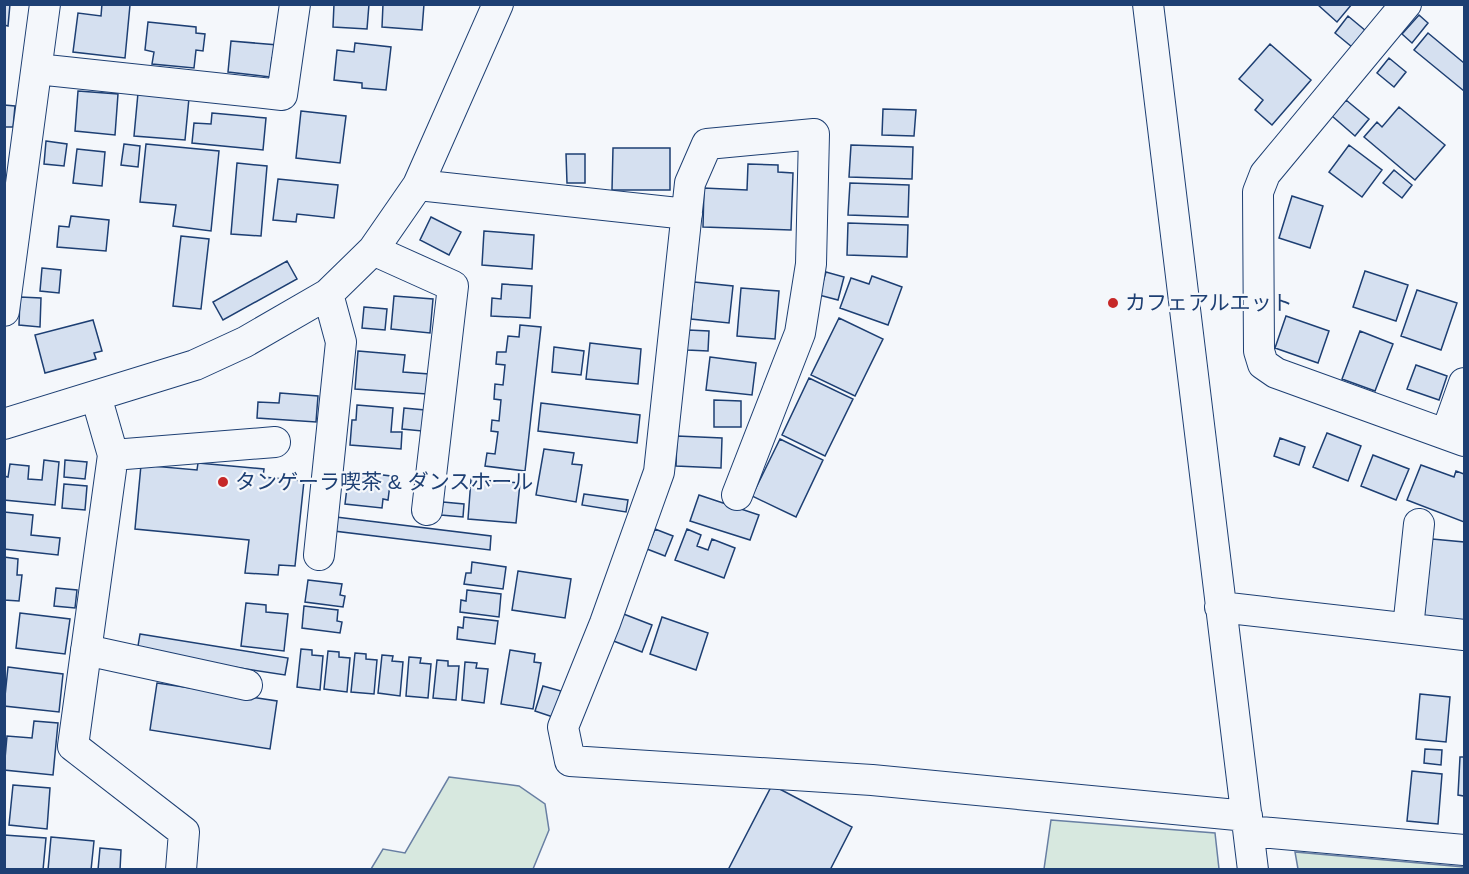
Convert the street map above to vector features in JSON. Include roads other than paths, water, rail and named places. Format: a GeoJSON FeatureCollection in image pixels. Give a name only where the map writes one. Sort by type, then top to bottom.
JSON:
{"type":"FeatureCollection","features":[{"type":"Feature","properties":{"kind":"street"},"geometry":{"type":"LineString","coordinates":[[4,311],[45,4]]}},
{"type":"Feature","properties":{"kind":"street"},"geometry":{"type":"LineString","coordinates":[[37,69],[282,95],[296,4]]}},
{"type":"Feature","properties":{"kind":"street"},"geometry":{"type":"LineString","coordinates":[[4,424],[195,365],[245,342],[328,294],[373,250],[418,185],[498,4]]}},
{"type":"Feature","properties":{"kind":"street"},"geometry":{"type":"LineString","coordinates":[[1148,4],[1253,870]]}},
{"type":"Feature","properties":{"kind":"street"},"geometry":{"type":"LineString","coordinates":[[1406,4],[1265,174],[1258,192],[1259,351],[1263,364],[1276,373],[1455,437],[1464,383]]}},
{"type":"Feature","properties":{"kind":"street"},"geometry":{"type":"LineString","coordinates":[[737,495],[800,333],[811,264],[814,134],[707,144],[690,183],[659,472],[605,623],[563,727],[570,761],[872,780],[1464,850]]}},
{"type":"Feature","properties":{"kind":"street"},"geometry":{"type":"LineString","coordinates":[[418,185],[687,214]]}},
{"type":"Feature","properties":{"kind":"street"},"geometry":{"type":"LineString","coordinates":[[373,250],[453,286],[427,510]]}},
{"type":"Feature","properties":{"kind":"street"},"geometry":{"type":"LineString","coordinates":[[319,555],[341,342],[328,294]]}},
{"type":"Feature","properties":{"kind":"street"},"geometry":{"type":"LineString","coordinates":[[96,396],[112,455],[73,746],[184,832],[181,870]]}},
{"type":"Feature","properties":{"kind":"street"},"geometry":{"type":"LineString","coordinates":[[112,455],[275,442]]}},
{"type":"Feature","properties":{"kind":"street"},"geometry":{"type":"LineString","coordinates":[[1408,628],[1419,524]]}},
{"type":"Feature","properties":{"kind":"street"},"geometry":{"type":"LineString","coordinates":[[1220,607],[1464,635]]}},
{"type":"Feature","properties":{"kind":"street"},"geometry":{"type":"LineString","coordinates":[[86,650],[248,685]]}},
{"type":"Feature","properties":{"kind":"place","name":"カフェアルエット"},"geometry":{"type":"Point","coordinates":[1113,303]}},
{"type":"Feature","properties":{"kind":"place","name":"タンゲーラ喫茶 & ダンスホール"},"geometry":{"type":"Point","coordinates":[223,482]}}]}
